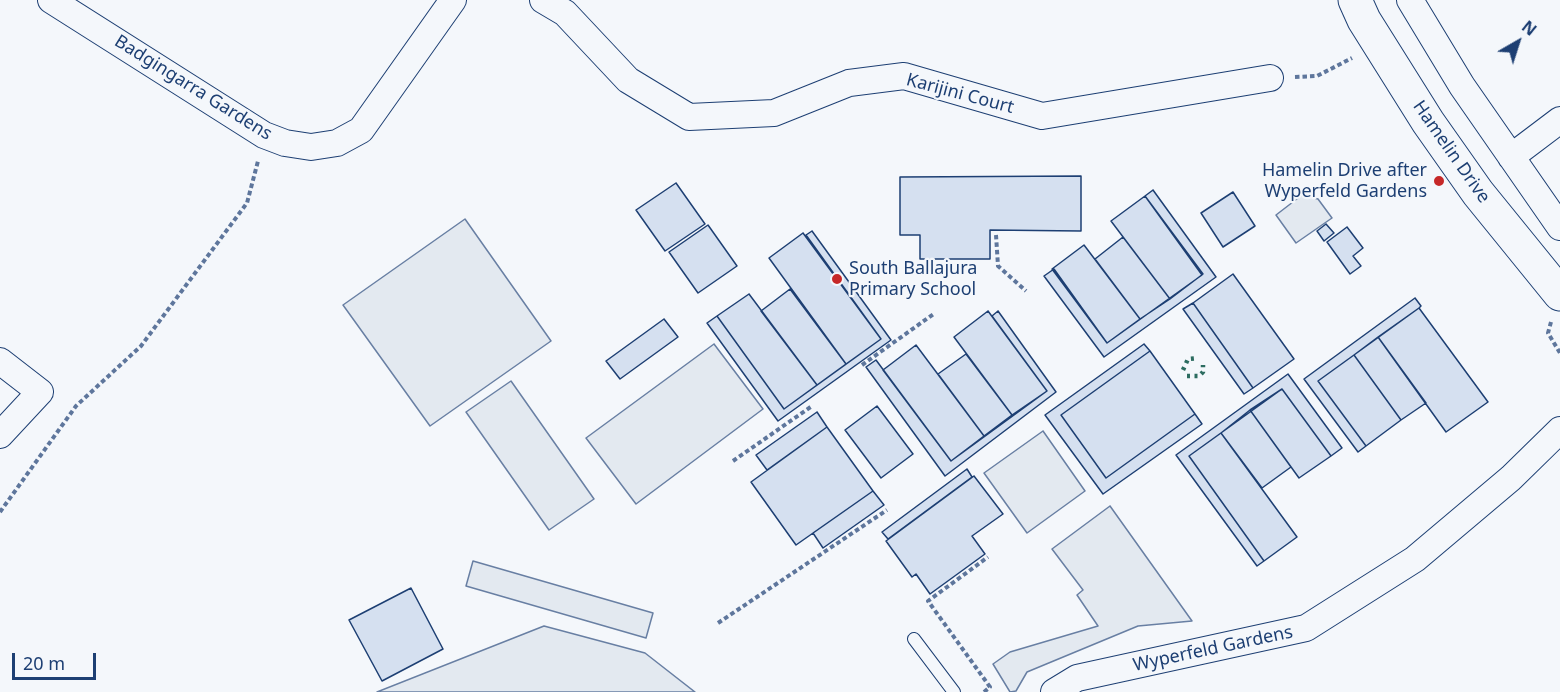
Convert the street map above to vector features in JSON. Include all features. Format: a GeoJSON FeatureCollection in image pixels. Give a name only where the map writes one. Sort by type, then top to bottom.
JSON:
{"type":"FeatureCollection","features":[{"type":"Feature","properties":{"kind":"street","name":"Badgingarra Gardens"},"geometry":{"type":"LineString","coordinates":[[51,0],[264,135],[285,143],[312,147],[337,144],[361,130],[453,0]]}},
{"type":"Feature","properties":{"kind":"street","name":"Karijini Court"},"geometry":{"type":"LineString","coordinates":[[543,0],[565,13],[628,80],[689,117],[774,113],[849,83],[904,76],[1042,116],[1270,78]]}},
{"type":"Feature","properties":{"kind":"street","name":"Hamelin Drive"},"geometry":{"type":"LineString","coordinates":[[1355,0],[1379,44],[1428,122],[1556,307]]}},
{"type":"Feature","properties":{"kind":"street"},"geometry":{"type":"LineString","coordinates":[[1410,0],[1462,86],[1560,227]]}},
{"type":"Feature","properties":{"kind":"street"},"geometry":{"type":"LineString","coordinates":[[1511,157],[1560,120]]}},
{"type":"Feature","properties":{"kind":"street"},"geometry":{"type":"LineString","coordinates":[[0,361],[40,392],[0,435]]}},
{"type":"Feature","properties":{"kind":"street","name":"Wyperfeld Gardens"},"geometry":{"type":"LineString","coordinates":[[1054,692],[1077,678],[1306,628],[1415,559],[1511,478],[1560,430]]}},
{"type":"Feature","properties":{"kind":"lane"},"geometry":{"type":"LineString","coordinates":[[914,639],[954,692]]}},
{"type":"Feature","properties":{"kind":"path"},"geometry":{"type":"LineString","coordinates":[[1270,78],[1317,76],[1379,44]]}},
{"type":"Feature","properties":{"kind":"path"},"geometry":{"type":"LineString","coordinates":[[0,512],[76,406],[141,346],[247,203],[264,135]]}},
{"type":"Feature","properties":{"kind":"path"},"geometry":{"type":"LineString","coordinates":[[996,235],[998,266],[1026,291]]}},
{"type":"Feature","properties":{"kind":"path"},"geometry":{"type":"LineString","coordinates":[[1556,307],[1548,333],[1560,353]]}},
{"type":"Feature","properties":{"kind":"path"},"geometry":{"type":"LineString","coordinates":[[862,364],[935,313]]}},
{"type":"Feature","properties":{"kind":"path"},"geometry":{"type":"LineString","coordinates":[[733,461],[812,406]]}},
{"type":"Feature","properties":{"kind":"path"},"geometry":{"type":"LineString","coordinates":[[718,623],[887,510]]}},
{"type":"Feature","properties":{"kind":"path"},"geometry":{"type":"LineString","coordinates":[[984,692],[990,687],[928,601],[988,557]]}},
{"type":"Feature","properties":{"kind":"shaded area"},"geometry":{"type":"Polygon","coordinates":[[[1302,195],[1318,199],[1332,218],[1296,243],[1276,215],[1302,195]]]}},
{"type":"Feature","properties":{"kind":"shaded area"},"geometry":{"type":"Polygon","coordinates":[[[465,219],[551,341],[430,426],[343,305],[465,219]]]}},
{"type":"Feature","properties":{"kind":"shaded area"},"geometry":{"type":"Polygon","coordinates":[[[714,344],[763,409],[636,504],[586,438],[714,344]]]}},
{"type":"Feature","properties":{"kind":"shaded area"},"geometry":{"type":"Polygon","coordinates":[[[511,381],[594,499],[549,530],[466,412],[511,381]]]}},
{"type":"Feature","properties":{"kind":"shaded area"},"geometry":{"type":"Polygon","coordinates":[[[1043,431],[1085,491],[1027,533],[984,473],[1043,431]]]}},
{"type":"Feature","properties":{"kind":"shaded area"},"geometry":{"type":"Polygon","coordinates":[[[1110,506],[1192,621],[1138,626],[1027,672],[1016,691],[1010,692],[993,664],[1010,652],[1098,626],[1077,595],[1083,590],[1052,549],[1110,506]]]}},
{"type":"Feature","properties":{"kind":"shaded area"},"geometry":{"type":"Polygon","coordinates":[[[473,561],[653,613],[646,638],[466,586],[473,561]]]}},
{"type":"Feature","properties":{"kind":"shaded area"},"geometry":{"type":"Polygon","coordinates":[[[544,626],[645,653],[695,692],[377,692],[544,626]]]}},
{"type":"Feature","properties":{"kind":"building"},"geometry":{"type":"Polygon","coordinates":[[[1081,176],[1081,231],[990,230],[990,259],[920,259],[920,235],[900,235],[900,177],[1081,176]]]}},
{"type":"Feature","properties":{"kind":"building"},"geometry":{"type":"Polygon","coordinates":[[[676,183],[705,224],[665,251],[636,210],[676,183]]]}},
{"type":"Feature","properties":{"kind":"building"},"geometry":{"type":"Polygon","coordinates":[[[1153,190],[1216,277],[1104,357],[1044,276],[1054,269],[1107,343],[1202,275],[1145,196],[1153,190]]]}},
{"type":"Feature","properties":{"kind":"building"},"geometry":{"type":"Polygon","coordinates":[[[1233,192],[1255,226],[1223,247],[1201,213],[1233,192]]]}},
{"type":"Feature","properties":{"kind":"building"},"geometry":{"type":"Polygon","coordinates":[[[1145,196],[1203,274],[1170,299],[1111,221],[1145,196]]]}},
{"type":"Feature","properties":{"kind":"building"},"geometry":{"type":"Polygon","coordinates":[[[1326,224],[1334,233],[1324,241],[1317,231],[1326,224]]]}},
{"type":"Feature","properties":{"kind":"building"},"geometry":{"type":"Polygon","coordinates":[[[708,225],[737,266],[698,293],[669,252],[708,225]]]}},
{"type":"Feature","properties":{"kind":"building"},"geometry":{"type":"Polygon","coordinates":[[[1347,227],[1363,248],[1353,256],[1361,266],[1350,274],[1327,242],[1347,227]]]}},
{"type":"Feature","properties":{"kind":"building"},"geometry":{"type":"Polygon","coordinates":[[[812,231],[891,340],[778,421],[707,323],[717,316],[784,409],[881,339],[806,235],[812,231]]]}},
{"type":"Feature","properties":{"kind":"building"},"geometry":{"type":"Polygon","coordinates":[[[803,233],[881,339],[846,364],[769,258],[803,233]]]}},
{"type":"Feature","properties":{"kind":"building"},"geometry":{"type":"Polygon","coordinates":[[[1123,237],[1170,299],[1140,319],[1095,259],[1123,237]]]}},
{"type":"Feature","properties":{"kind":"building"},"geometry":{"type":"Polygon","coordinates":[[[1084,245],[1140,319],[1107,343],[1052,269],[1084,245]]]}},
{"type":"Feature","properties":{"kind":"building"},"geometry":{"type":"Polygon","coordinates":[[[1233,274],[1294,359],[1253,388],[1193,303],[1233,274]]]}},
{"type":"Feature","properties":{"kind":"building"},"geometry":{"type":"Polygon","coordinates":[[[790,289],[846,364],[817,385],[761,311],[790,289]]]}},
{"type":"Feature","properties":{"kind":"building"},"geometry":{"type":"Polygon","coordinates":[[[749,294],[817,385],[784,409],[717,316],[749,294]]]}},
{"type":"Feature","properties":{"kind":"building"},"geometry":{"type":"Polygon","coordinates":[[[1415,298],[1421,306],[1419,308],[1318,381],[1366,446],[1358,452],[1304,379],[1415,298]]]}},
{"type":"Feature","properties":{"kind":"building"},"geometry":{"type":"Polygon","coordinates":[[[1193,303],[1253,388],[1244,394],[1183,309],[1193,303]]]}},
{"type":"Feature","properties":{"kind":"building"},"geometry":{"type":"Polygon","coordinates":[[[1419,308],[1488,402],[1446,432],[1378,337],[1419,308]]]}},
{"type":"Feature","properties":{"kind":"building"},"geometry":{"type":"Polygon","coordinates":[[[988,311],[1047,391],[1012,415],[954,337],[988,311]]]}},
{"type":"Feature","properties":{"kind":"building"},"geometry":{"type":"Polygon","coordinates":[[[998,311],[1056,392],[945,476],[866,367],[876,360],[951,461],[1047,391],[992,316],[998,311]]]}},
{"type":"Feature","properties":{"kind":"building"},"geometry":{"type":"Polygon","coordinates":[[[664,319],[678,337],[620,379],[606,361],[664,319]]]}},
{"type":"Feature","properties":{"kind":"building"},"geometry":{"type":"Polygon","coordinates":[[[1378,337],[1426,403],[1401,420],[1354,355],[1378,337]]]}},
{"type":"Feature","properties":{"kind":"building"},"geometry":{"type":"Polygon","coordinates":[[[1144,344],[1150,351],[1061,415],[1106,478],[1195,414],[1202,424],[1103,494],[1045,415],[1144,344]]]}},
{"type":"Feature","properties":{"kind":"building"},"geometry":{"type":"Polygon","coordinates":[[[916,345],[984,436],[951,461],[883,370],[916,345]]]}},
{"type":"Feature","properties":{"kind":"building"},"geometry":{"type":"Polygon","coordinates":[[[1150,351],[1195,414],[1106,478],[1061,415],[1150,351]]]}},
{"type":"Feature","properties":{"kind":"building"},"geometry":{"type":"Polygon","coordinates":[[[966,354],[1012,415],[984,436],[938,374],[966,354]]]}},
{"type":"Feature","properties":{"kind":"building"},"geometry":{"type":"Polygon","coordinates":[[[1354,355],[1401,420],[1366,446],[1318,381],[1354,355]]]}},
{"type":"Feature","properties":{"kind":"building"},"geometry":{"type":"Polygon","coordinates":[[[1288,374],[1342,448],[1331,456],[1282,389],[1189,456],[1264,561],[1257,566],[1176,455],[1288,374]]]}},
{"type":"Feature","properties":{"kind":"building"},"geometry":{"type":"Polygon","coordinates":[[[1282,389],[1331,456],[1299,478],[1250,410],[1282,389]]]}},
{"type":"Feature","properties":{"kind":"building"},"geometry":{"type":"Polygon","coordinates":[[[877,406],[913,454],[881,478],[845,430],[877,406]]]}},
{"type":"Feature","properties":{"kind":"building"},"geometry":{"type":"Polygon","coordinates":[[[1250,410],[1291,467],[1262,488],[1221,433],[1250,410]]]}},
{"type":"Feature","properties":{"kind":"building"},"geometry":{"type":"Polygon","coordinates":[[[817,412],[827,427],[767,470],[756,455],[817,412]]]}},
{"type":"Feature","properties":{"kind":"building"},"geometry":{"type":"Polygon","coordinates":[[[827,427],[873,491],[796,545],[751,482],[827,427]]]}},
{"type":"Feature","properties":{"kind":"building"},"geometry":{"type":"Polygon","coordinates":[[[1221,433],[1297,537],[1264,561],[1189,456],[1221,433]]]}},
{"type":"Feature","properties":{"kind":"building"},"geometry":{"type":"Polygon","coordinates":[[[967,469],[972,477],[888,539],[882,532],[967,469]]]}},
{"type":"Feature","properties":{"kind":"building"},"geometry":{"type":"Polygon","coordinates":[[[974,476],[1003,514],[972,536],[985,554],[930,594],[916,574],[912,577],[886,541],[974,476]]]}},
{"type":"Feature","properties":{"kind":"building"},"geometry":{"type":"Polygon","coordinates":[[[873,491],[884,505],[823,548],[813,533],[873,491]]]}},
{"type":"Feature","properties":{"kind":"building"},"geometry":{"type":"Polygon","coordinates":[[[411,588],[443,649],[382,681],[349,620],[411,588]]]}},
{"type":"Feature","properties":{"kind":"hedge"},"geometry":{"type":"LineString","coordinates":[[1183,370],[1188,359],[1198,358]]}},
{"type":"Feature","properties":{"kind":"hedge"},"geometry":{"type":"LineString","coordinates":[[1187,376],[1199,376],[1203,372],[1203,365]]}},
{"type":"Feature","properties":{"kind":"place","name":"Hamelin Drive after Wyperfeld Gardens"},"geometry":{"type":"Point","coordinates":[1439,181]}},
{"type":"Feature","properties":{"kind":"place","name":"South Ballajura Primary School"},"geometry":{"type":"Point","coordinates":[837,279]}}]}
